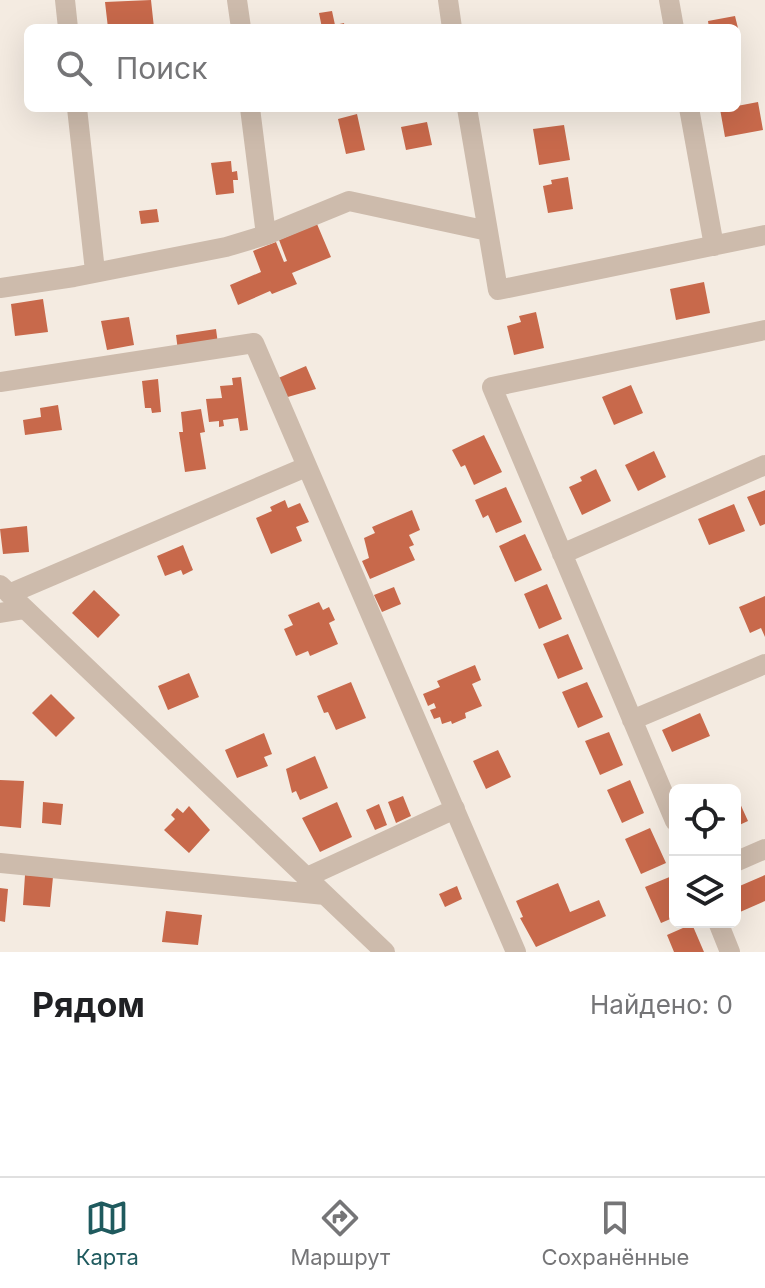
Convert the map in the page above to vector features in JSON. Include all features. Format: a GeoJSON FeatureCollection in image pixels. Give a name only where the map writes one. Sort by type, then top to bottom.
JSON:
{"type":"FeatureCollection","features":[{"type":"Feature","properties":{"kind":"street"},"geometry":{"type":"LineString","coordinates":[[65,0],[68,24]]}},
{"type":"Feature","properties":{"kind":"street"},"geometry":{"type":"LineString","coordinates":[[237,0],[240,24]]}},
{"type":"Feature","properties":{"kind":"street"},"geometry":{"type":"LineString","coordinates":[[448,0],[451,24]]}},
{"type":"Feature","properties":{"kind":"street"},"geometry":{"type":"LineString","coordinates":[[669,0],[673,24]]}},
{"type":"Feature","properties":{"kind":"street"},"geometry":{"type":"LineString","coordinates":[[77,112],[95,271]]}},
{"type":"Feature","properties":{"kind":"street"},"geometry":{"type":"LineString","coordinates":[[251,112],[266,235]]}},
{"type":"Feature","properties":{"kind":"street"},"geometry":{"type":"LineString","coordinates":[[468,112],[498,290],[765,235]]}},
{"type":"Feature","properties":{"kind":"street"},"geometry":{"type":"LineString","coordinates":[[690,112],[714,246]]}},
{"type":"Feature","properties":{"kind":"street"},"geometry":{"type":"LineString","coordinates":[[0,288],[226,247],[266,235],[349,201],[488,231]]}},
{"type":"Feature","properties":{"kind":"street"},"geometry":{"type":"LineString","coordinates":[[669,807],[492,387],[765,330]]}},
{"type":"Feature","properties":{"kind":"street"},"geometry":{"type":"LineString","coordinates":[[0,382],[254,343],[516,952]]}},
{"type":"Feature","properties":{"kind":"street"},"geometry":{"type":"LineString","coordinates":[[562,554],[765,465]]}},
{"type":"Feature","properties":{"kind":"street"},"geometry":{"type":"LineString","coordinates":[[3,597],[306,467]]}},
{"type":"Feature","properties":{"kind":"street"},"geometry":{"type":"LineString","coordinates":[[3,597],[25,609],[385,952]]}},
{"type":"Feature","properties":{"kind":"street"},"geometry":{"type":"LineString","coordinates":[[632,720],[765,664]]}},
{"type":"Feature","properties":{"kind":"street"},"geometry":{"type":"LineString","coordinates":[[307,877],[455,809]]}},
{"type":"Feature","properties":{"kind":"street"},"geometry":{"type":"LineString","coordinates":[[741,859],[765,849]]}},
{"type":"Feature","properties":{"kind":"street"},"geometry":{"type":"LineString","coordinates":[[0,863],[325,895]]}},
{"type":"Feature","properties":{"kind":"street"},"geometry":{"type":"LineString","coordinates":[[720,928],[730,952]]}},
{"type":"Feature","properties":{"kind":"building"},"geometry":{"type":"Polygon","coordinates":[[[151,0],[154,24],[108,24],[105,2],[151,0]]]}},
{"type":"Feature","properties":{"kind":"building"},"geometry":{"type":"Polygon","coordinates":[[[332,11],[335,24],[321,24],[319,13],[332,11]]]}},
{"type":"Feature","properties":{"kind":"building"},"geometry":{"type":"Polygon","coordinates":[[[735,16],[737,24],[708,24],[708,21],[735,16]]]}},
{"type":"Feature","properties":{"kind":"building"},"geometry":{"type":"Polygon","coordinates":[[[758,102],[763,130],[725,137],[721,112],[741,112],[741,105],[758,102]]]}},
{"type":"Feature","properties":{"kind":"building"},"geometry":{"type":"Polygon","coordinates":[[[357,114],[365,150],[346,154],[338,119],[357,114]]]}},
{"type":"Feature","properties":{"kind":"building"},"geometry":{"type":"Polygon","coordinates":[[[427,122],[432,145],[406,150],[401,127],[427,122]]]}},
{"type":"Feature","properties":{"kind":"building"},"geometry":{"type":"Polygon","coordinates":[[[564,125],[570,160],[539,165],[533,129],[564,125]]]}},
{"type":"Feature","properties":{"kind":"building"},"geometry":{"type":"Polygon","coordinates":[[[231,161],[232,172],[237,171],[238,180],[233,180],[234,193],[216,195],[211,163],[231,161]]]}},
{"type":"Feature","properties":{"kind":"building"},"geometry":{"type":"Polygon","coordinates":[[[568,177],[573,209],[548,213],[543,186],[552,184],[551,180],[568,177]]]}},
{"type":"Feature","properties":{"kind":"building"},"geometry":{"type":"Polygon","coordinates":[[[157,209],[159,222],[141,224],[139,211],[157,209]]]}},
{"type":"Feature","properties":{"kind":"building"},"geometry":{"type":"Polygon","coordinates":[[[317,224],[331,257],[292,273],[297,284],[272,294],[270,291],[238,305],[230,285],[261,272],[253,251],[276,242],[284,262],[287,261],[279,240],[317,224]]]}},
{"type":"Feature","properties":{"kind":"building"},"geometry":{"type":"Polygon","coordinates":[[[704,282],[710,313],[676,320],[670,289],[704,282]]]}},
{"type":"Feature","properties":{"kind":"building"},"geometry":{"type":"Polygon","coordinates":[[[43,299],[48,332],[15,336],[11,304],[43,299]]]}},
{"type":"Feature","properties":{"kind":"building"},"geometry":{"type":"Polygon","coordinates":[[[536,312],[544,348],[514,355],[507,326],[521,322],[519,316],[536,312]]]}},
{"type":"Feature","properties":{"kind":"building"},"geometry":{"type":"Polygon","coordinates":[[[129,317],[134,345],[107,350],[101,321],[129,317]]]}},
{"type":"Feature","properties":{"kind":"building"},"geometry":{"type":"Polygon","coordinates":[[[216,329],[218,344],[178,351],[176,335],[216,329]]]}},
{"type":"Feature","properties":{"kind":"building"},"geometry":{"type":"Polygon","coordinates":[[[306,366],[316,389],[284,398],[276,379],[306,366]]]}},
{"type":"Feature","properties":{"kind":"building"},"geometry":{"type":"Polygon","coordinates":[[[241,377],[248,430],[240,431],[238,418],[223,420],[224,426],[219,427],[219,421],[209,422],[206,399],[222,398],[220,386],[233,385],[232,378],[241,377]]]}},
{"type":"Feature","properties":{"kind":"building"},"geometry":{"type":"Polygon","coordinates":[[[158,379],[161,412],[152,413],[151,408],[145,408],[142,381],[158,379]]]}},
{"type":"Feature","properties":{"kind":"building"},"geometry":{"type":"Polygon","coordinates":[[[631,385],[643,413],[614,425],[602,397],[631,385]]]}},
{"type":"Feature","properties":{"kind":"building"},"geometry":{"type":"Polygon","coordinates":[[[58,405],[62,430],[25,435],[23,420],[41,417],[40,408],[58,405]]]}},
{"type":"Feature","properties":{"kind":"building"},"geometry":{"type":"Polygon","coordinates":[[[201,409],[205,432],[200,433],[206,469],[185,472],[179,432],[183,432],[181,412],[201,409]]]}},
{"type":"Feature","properties":{"kind":"building"},"geometry":{"type":"Polygon","coordinates":[[[484,435],[502,472],[474,485],[465,465],[461,467],[452,450],[484,435]]]}},
{"type":"Feature","properties":{"kind":"building"},"geometry":{"type":"Polygon","coordinates":[[[654,451],[666,477],[638,491],[625,465],[654,451]]]}},
{"type":"Feature","properties":{"kind":"building"},"geometry":{"type":"Polygon","coordinates":[[[596,469],[611,501],[582,515],[569,487],[596,469]]]}},
{"type":"Feature","properties":{"kind":"building"},"geometry":{"type":"Polygon","coordinates":[[[506,487],[522,522],[496,533],[488,515],[483,518],[475,500],[506,487]]]}},
{"type":"Feature","properties":{"kind":"building"},"geometry":{"type":"Polygon","coordinates":[[[765,490],[765,524],[760,526],[747,497],[765,490]]]}},
{"type":"Feature","properties":{"kind":"building"},"geometry":{"type":"Polygon","coordinates":[[[285,500],[288,508],[300,503],[309,522],[296,527],[302,541],[271,554],[256,518],[272,511],[270,507],[285,500]]]}},
{"type":"Feature","properties":{"kind":"building"},"geometry":{"type":"Polygon","coordinates":[[[734,504],[745,531],[709,545],[698,519],[734,504]]]}},
{"type":"Feature","properties":{"kind":"building"},"geometry":{"type":"Polygon","coordinates":[[[412,510],[420,530],[409,535],[414,545],[409,547],[415,560],[370,579],[362,561],[369,558],[364,538],[375,533],[372,527],[412,510]]]}},
{"type":"Feature","properties":{"kind":"building"},"geometry":{"type":"Polygon","coordinates":[[[27,526],[29,552],[3,554],[0,529],[27,526]]]}},
{"type":"Feature","properties":{"kind":"building"},"geometry":{"type":"Polygon","coordinates":[[[525,534],[542,570],[515,582],[499,546],[525,534]]]}},
{"type":"Feature","properties":{"kind":"building"},"geometry":{"type":"Polygon","coordinates":[[[183,545],[193,570],[183,575],[181,570],[165,576],[157,556],[183,545]]]}},
{"type":"Feature","properties":{"kind":"building"},"geometry":{"type":"Polygon","coordinates":[[[547,584],[562,619],[539,629],[524,594],[547,584]]]}},
{"type":"Feature","properties":{"kind":"building"},"geometry":{"type":"Polygon","coordinates":[[[394,587],[401,604],[382,612],[374,595],[394,587]]]}},
{"type":"Feature","properties":{"kind":"building"},"geometry":{"type":"Polygon","coordinates":[[[94,590],[120,615],[98,638],[72,613],[94,590]]]}},
{"type":"Feature","properties":{"kind":"building"},"geometry":{"type":"Polygon","coordinates":[[[765,596],[765,637],[761,628],[750,633],[739,607],[765,596]]]}},
{"type":"Feature","properties":{"kind":"building"},"geometry":{"type":"Polygon","coordinates":[[[319,602],[323,610],[329,607],[335,620],[329,623],[338,644],[310,656],[308,651],[296,656],[284,629],[293,625],[288,615],[319,602]]]}},
{"type":"Feature","properties":{"kind":"building"},"geometry":{"type":"Polygon","coordinates":[[[568,634],[583,669],[558,679],[543,644],[568,634]]]}},
{"type":"Feature","properties":{"kind":"building"},"geometry":{"type":"Polygon","coordinates":[[[475,665],[481,680],[472,684],[482,706],[465,713],[466,718],[452,724],[451,721],[442,724],[440,717],[434,719],[430,710],[436,708],[434,703],[428,706],[423,694],[440,687],[437,681],[475,665]]]}},
{"type":"Feature","properties":{"kind":"building"},"geometry":{"type":"Polygon","coordinates":[[[189,673],[199,697],[168,710],[158,686],[189,673]]]}},
{"type":"Feature","properties":{"kind":"building"},"geometry":{"type":"Polygon","coordinates":[[[351,682],[366,718],[336,730],[317,696],[351,682]]]}},
{"type":"Feature","properties":{"kind":"building"},"geometry":{"type":"Polygon","coordinates":[[[587,682],[603,717],[578,728],[562,692],[587,682]]]}},
{"type":"Feature","properties":{"kind":"building"},"geometry":{"type":"Polygon","coordinates":[[[51,694],[75,718],[56,737],[32,713],[51,694]]]}},
{"type":"Feature","properties":{"kind":"building"},"geometry":{"type":"Polygon","coordinates":[[[700,713],[710,736],[672,752],[662,730],[700,713]]]}},
{"type":"Feature","properties":{"kind":"building"},"geometry":{"type":"Polygon","coordinates":[[[609,732],[623,765],[600,775],[585,741],[609,732]]]}},
{"type":"Feature","properties":{"kind":"building"},"geometry":{"type":"Polygon","coordinates":[[[264,733],[272,754],[264,757],[268,766],[237,778],[225,750],[264,733]]]}},
{"type":"Feature","properties":{"kind":"building"},"geometry":{"type":"Polygon","coordinates":[[[498,750],[511,777],[486,789],[473,761],[498,750]]]}},
{"type":"Feature","properties":{"kind":"building"},"geometry":{"type":"Polygon","coordinates":[[[315,756],[328,788],[300,800],[296,791],[292,793],[286,769],[315,756]]]}},
{"type":"Feature","properties":{"kind":"building"},"geometry":{"type":"Polygon","coordinates":[[[0,780],[24,781],[21,828],[0,826],[0,780]]]}},
{"type":"Feature","properties":{"kind":"building"},"geometry":{"type":"Polygon","coordinates":[[[630,780],[644,813],[622,823],[607,790],[630,780]]]}},
{"type":"Feature","properties":{"kind":"building"},"geometry":{"type":"Polygon","coordinates":[[[403,796],[411,816],[396,823],[388,802],[403,796]]]}},
{"type":"Feature","properties":{"kind":"building"},"geometry":{"type":"Polygon","coordinates":[[[43,802],[63,804],[61,825],[42,823],[43,802]]]}},
{"type":"Feature","properties":{"kind":"building"},"geometry":{"type":"Polygon","coordinates":[[[337,802],[352,837],[320,852],[302,818],[337,802]]]}},
{"type":"Feature","properties":{"kind":"building"},"geometry":{"type":"Polygon","coordinates":[[[379,804],[387,825],[375,830],[366,810],[379,804]]]}},
{"type":"Feature","properties":{"kind":"building"},"geometry":{"type":"Polygon","coordinates":[[[189,806],[210,830],[189,853],[164,830],[175,819],[171,815],[177,808],[183,813],[189,806]]]}},
{"type":"Feature","properties":{"kind":"building"},"geometry":{"type":"Polygon","coordinates":[[[741,806],[748,821],[741,824],[741,806]]]}},
{"type":"Feature","properties":{"kind":"building"},"geometry":{"type":"Polygon","coordinates":[[[650,828],[666,863],[641,874],[625,839],[650,828]]]}},
{"type":"Feature","properties":{"kind":"building"},"geometry":{"type":"Polygon","coordinates":[[[25,875],[53,877],[50,907],[23,905],[25,875]]]}},
{"type":"Feature","properties":{"kind":"building"},"geometry":{"type":"Polygon","coordinates":[[[765,875],[765,901],[741,912],[741,885],[765,875]]]}},
{"type":"Feature","properties":{"kind":"building"},"geometry":{"type":"Polygon","coordinates":[[[669,877],[669,920],[661,923],[645,887],[669,877]]]}},
{"type":"Feature","properties":{"kind":"building"},"geometry":{"type":"Polygon","coordinates":[[[558,883],[570,912],[599,900],[606,916],[536,947],[520,918],[523,917],[516,901],[558,883]]]}},
{"type":"Feature","properties":{"kind":"building"},"geometry":{"type":"Polygon","coordinates":[[[457,886],[462,899],[445,907],[439,894],[457,886]]]}},
{"type":"Feature","properties":{"kind":"building"},"geometry":{"type":"Polygon","coordinates":[[[0,888],[8,889],[5,922],[0,921],[0,888]]]}},
{"type":"Feature","properties":{"kind":"building"},"geometry":{"type":"Polygon","coordinates":[[[166,911],[202,915],[198,945],[162,942],[166,911]]]}},
{"type":"Feature","properties":{"kind":"building"},"geometry":{"type":"Polygon","coordinates":[[[683,928],[694,928],[704,952],[674,952],[667,935],[683,928]]]}}]}
